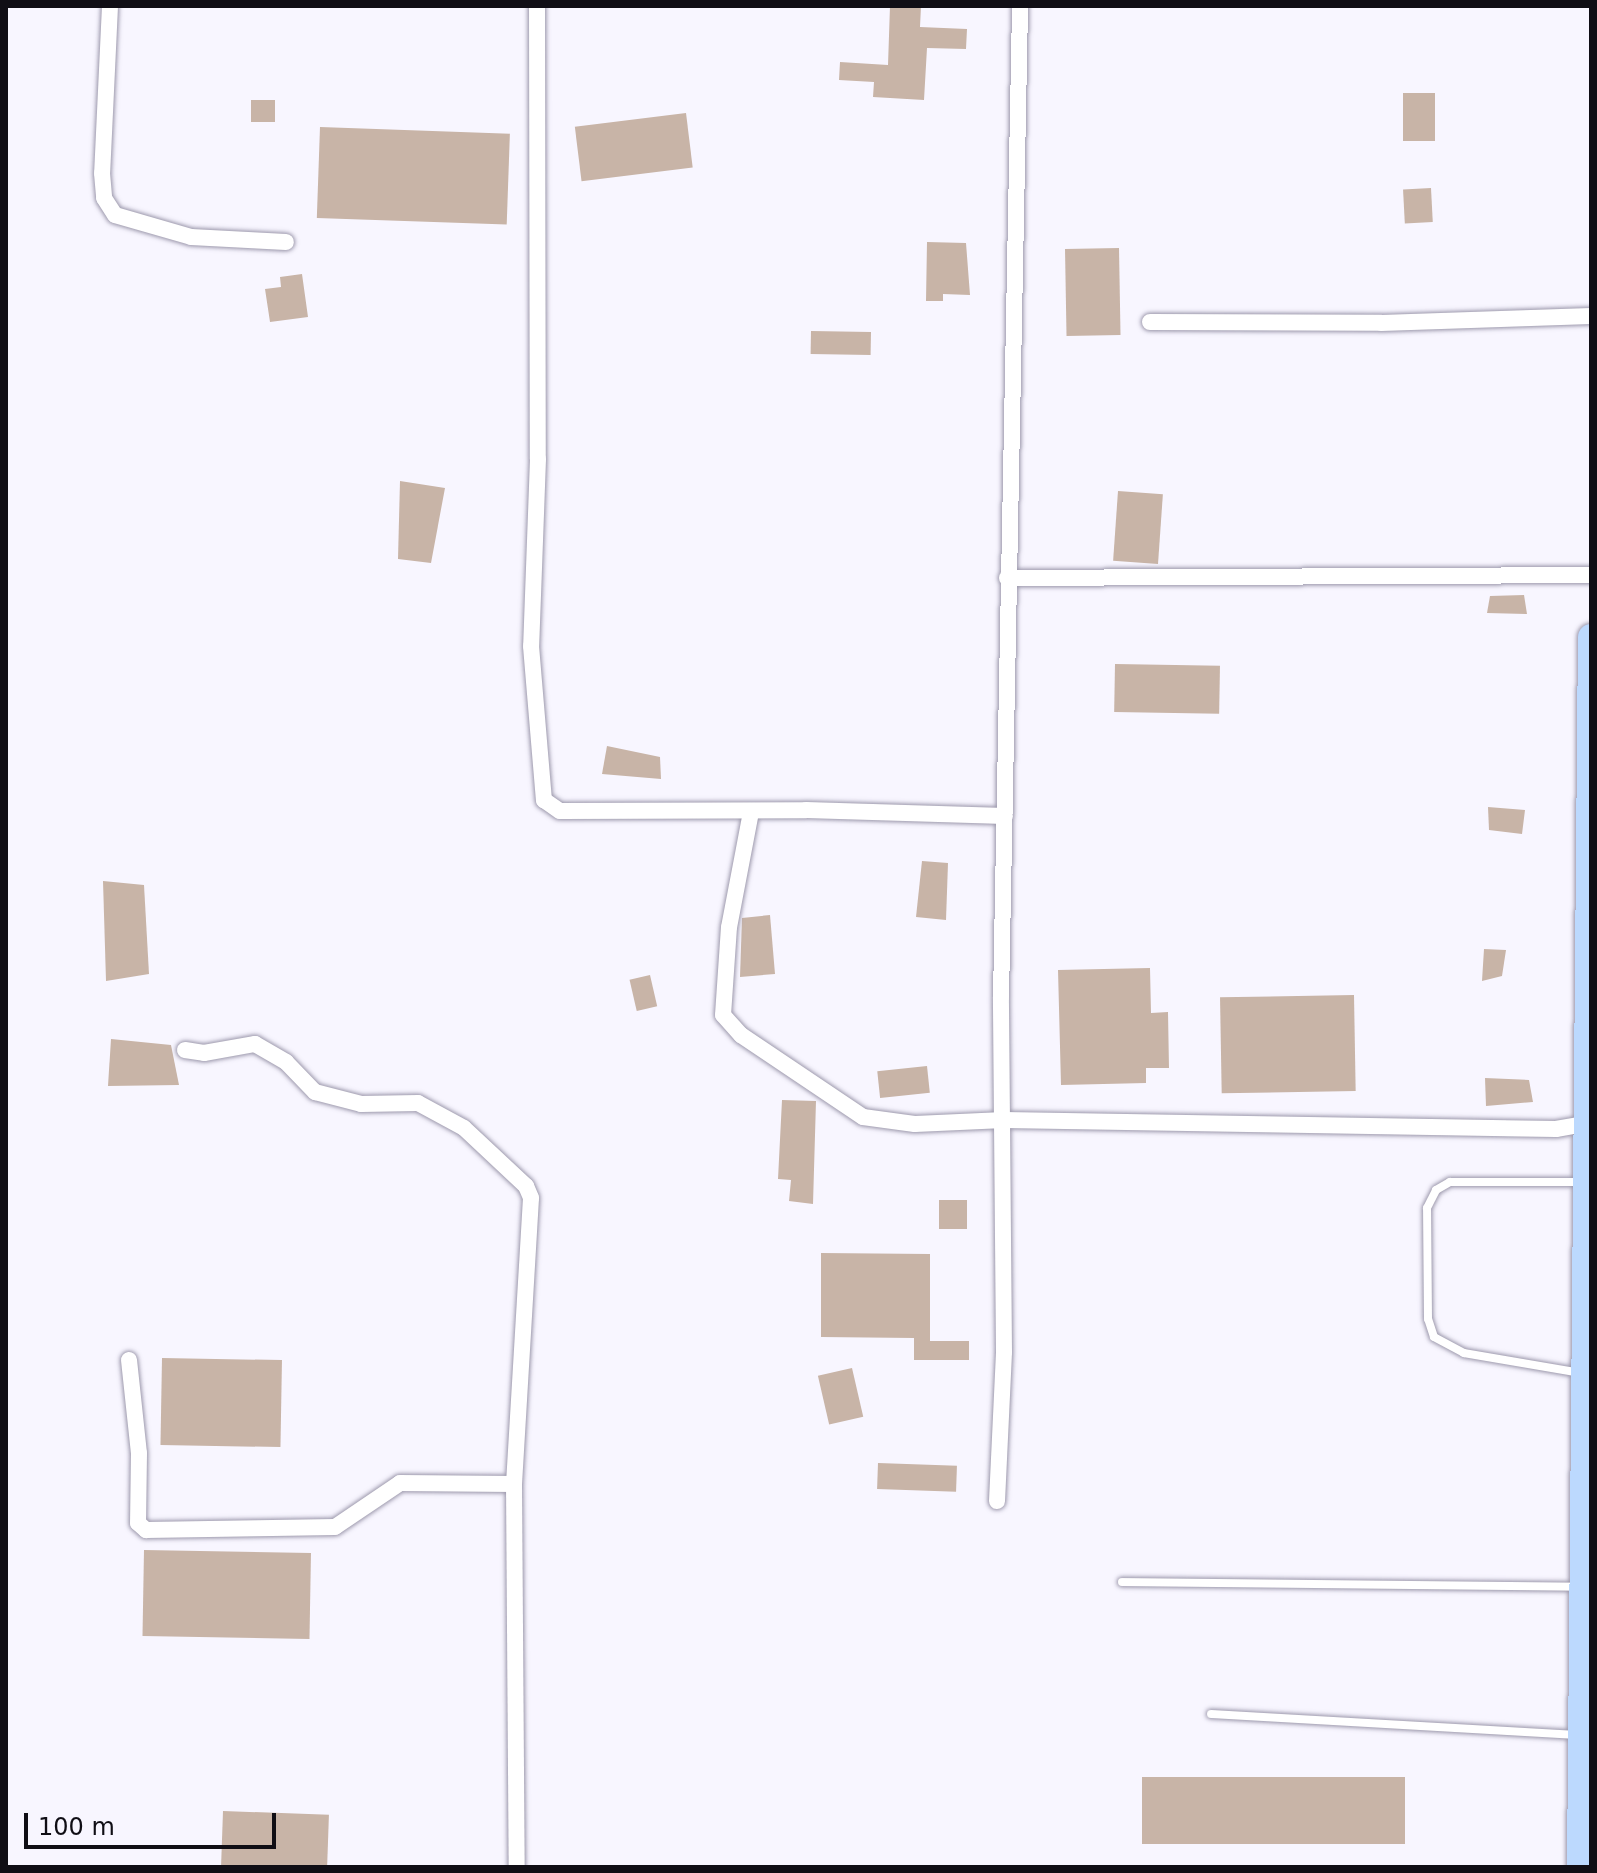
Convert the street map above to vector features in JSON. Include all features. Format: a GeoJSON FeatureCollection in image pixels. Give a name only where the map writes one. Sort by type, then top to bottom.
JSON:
{"type":"FeatureCollection","features":[{"type":"Feature","properties":{"kind":"main road"},"geometry":{"type":"LineString","coordinates":[[1580,1867],[1583,1587],[1588,1460],[1585,1374],[1591,637]]}},
{"type":"Feature","properties":{"kind":"street"},"geometry":{"type":"LineString","coordinates":[[110,6],[102,173],[104,198],[115,215],[191,237],[286,242]]}},
{"type":"Feature","properties":{"kind":"street"},"geometry":{"type":"LineString","coordinates":[[537,6],[538,444],[531,646],[544,800],[560,811],[1005,816]]}},
{"type":"Feature","properties":{"kind":"street"},"geometry":{"type":"LineString","coordinates":[[997,1501],[1004,1352],[1007,578],[1020,6]]}},
{"type":"Feature","properties":{"kind":"street"},"geometry":{"type":"LineString","coordinates":[[1150,322],[1381,323],[1591,316]]}},
{"type":"Feature","properties":{"kind":"street"},"geometry":{"type":"LineString","coordinates":[[1007,578],[1591,575]]}},
{"type":"Feature","properties":{"kind":"street"},"geometry":{"type":"LineString","coordinates":[[751,812],[729,927],[723,983],[727,1024],[863,1117],[915,1124],[1004,1120],[1556,1129],[1589,1133]]}},
{"type":"Feature","properties":{"kind":"street"},"geometry":{"type":"LineString","coordinates":[[185,1050],[204,1053],[255,1044],[286,1062],[315,1092],[340,1094],[361,1104],[418,1103],[464,1128],[526,1186],[531,1198],[514,1484],[517,1867]]}},
{"type":"Feature","properties":{"kind":"street"},"geometry":{"type":"LineString","coordinates":[[129,1360],[141,1529],[335,1527],[400,1483],[514,1484]]}},
{"type":"Feature","properties":{"kind":"lane"},"geometry":{"type":"LineString","coordinates":[[1585,1374],[1464,1353],[1434,1337],[1428,1319],[1427,1208],[1436,1190],[1450,1182],[1587,1182]]}},
{"type":"Feature","properties":{"kind":"lane"},"geometry":{"type":"LineString","coordinates":[[1122,1582],[1583,1587]]}},
{"type":"Feature","properties":{"kind":"lane"},"geometry":{"type":"LineString","coordinates":[[1211,1714],[1582,1736]]}},
{"type":"Feature","properties":{"kind":"building"},"geometry":{"type":"Polygon","coordinates":[[[890,6],[921,6],[920,27],[967,29],[966,49],[927,48],[924,100],[873,97],[874,82],[839,80],[840,62],[888,65],[890,6]]]}},
{"type":"Feature","properties":{"kind":"building"},"geometry":{"type":"Polygon","coordinates":[[[1403,93],[1435,93],[1435,141],[1403,141],[1403,93]]]}},
{"type":"Feature","properties":{"kind":"building"},"geometry":{"type":"Polygon","coordinates":[[[251,100],[275,100],[275,122],[251,122],[251,100]]]}},
{"type":"Feature","properties":{"kind":"building"},"geometry":{"type":"Polygon","coordinates":[[[686,113],[693,168],[582,181],[575,127],[686,113]]]}},
{"type":"Feature","properties":{"kind":"building"},"geometry":{"type":"Polygon","coordinates":[[[320,127],[510,134],[507,225],[317,218],[320,127]]]}},
{"type":"Feature","properties":{"kind":"building"},"geometry":{"type":"Polygon","coordinates":[[[1431,188],[1433,222],[1405,223],[1403,189],[1431,188]]]}},
{"type":"Feature","properties":{"kind":"building"},"geometry":{"type":"Polygon","coordinates":[[[927,242],[966,243],[970,295],[943,294],[943,301],[926,301],[927,242]]]}},
{"type":"Feature","properties":{"kind":"building"},"geometry":{"type":"Polygon","coordinates":[[[1119,248],[1121,335],[1067,336],[1065,249],[1119,248]]]}},
{"type":"Feature","properties":{"kind":"building"},"geometry":{"type":"Polygon","coordinates":[[[302,274],[308,317],[270,322],[265,289],[281,287],[280,277],[302,274]]]}},
{"type":"Feature","properties":{"kind":"building"},"geometry":{"type":"Polygon","coordinates":[[[811,331],[871,332],[871,355],[811,354],[811,331]]]}},
{"type":"Feature","properties":{"kind":"building"},"geometry":{"type":"Polygon","coordinates":[[[400,481],[445,488],[431,563],[398,559],[400,481]]]}},
{"type":"Feature","properties":{"kind":"building"},"geometry":{"type":"Polygon","coordinates":[[[1118,491],[1163,494],[1158,564],[1113,561],[1118,491]]]}},
{"type":"Feature","properties":{"kind":"building"},"geometry":{"type":"Polygon","coordinates":[[[1524,595],[1527,614],[1487,613],[1490,596],[1524,595]]]}},
{"type":"Feature","properties":{"kind":"building"},"geometry":{"type":"Polygon","coordinates":[[[1115,664],[1220,666],[1219,714],[1114,712],[1115,664]]]}},
{"type":"Feature","properties":{"kind":"building"},"geometry":{"type":"Polygon","coordinates":[[[607,746],[660,757],[661,779],[602,774],[607,746]]]}},
{"type":"Feature","properties":{"kind":"building"},"geometry":{"type":"Polygon","coordinates":[[[1488,807],[1525,810],[1522,834],[1489,830],[1488,807]]]}},
{"type":"Feature","properties":{"kind":"building"},"geometry":{"type":"Polygon","coordinates":[[[922,861],[948,863],[946,920],[916,917],[922,861]]]}},
{"type":"Feature","properties":{"kind":"building"},"geometry":{"type":"Polygon","coordinates":[[[103,881],[144,885],[149,974],[106,981],[103,881]]]}},
{"type":"Feature","properties":{"kind":"building"},"geometry":{"type":"Polygon","coordinates":[[[770,915],[775,974],[740,977],[742,918],[770,915]]]}},
{"type":"Feature","properties":{"kind":"building"},"geometry":{"type":"Polygon","coordinates":[[[1484,949],[1506,950],[1502,976],[1482,981],[1484,949]]]}},
{"type":"Feature","properties":{"kind":"building"},"geometry":{"type":"Polygon","coordinates":[[[1150,968],[1151,1013],[1168,1012],[1169,1068],[1146,1068],[1146,1083],[1061,1085],[1058,970],[1150,968]]]}},
{"type":"Feature","properties":{"kind":"building"},"geometry":{"type":"Polygon","coordinates":[[[650,975],[657,1006],[637,1011],[630,980],[650,975]]]}},
{"type":"Feature","properties":{"kind":"building"},"geometry":{"type":"Polygon","coordinates":[[[1354,995],[1356,1091],[1222,1093],[1220,997],[1354,995]]]}},
{"type":"Feature","properties":{"kind":"building"},"geometry":{"type":"Polygon","coordinates":[[[111,1039],[171,1045],[179,1085],[108,1086],[111,1039]]]}},
{"type":"Feature","properties":{"kind":"building"},"geometry":{"type":"Polygon","coordinates":[[[927,1066],[930,1093],[880,1098],[877,1071],[927,1066]]]}},
{"type":"Feature","properties":{"kind":"building"},"geometry":{"type":"Polygon","coordinates":[[[1485,1078],[1529,1080],[1533,1102],[1486,1106],[1485,1078]]]}},
{"type":"Feature","properties":{"kind":"building"},"geometry":{"type":"Polygon","coordinates":[[[782,1100],[816,1101],[813,1204],[789,1201],[791,1180],[778,1179],[782,1100]]]}},
{"type":"Feature","properties":{"kind":"building"},"geometry":{"type":"Polygon","coordinates":[[[939,1200],[967,1200],[967,1229],[939,1229],[939,1200]]]}},
{"type":"Feature","properties":{"kind":"building"},"geometry":{"type":"Polygon","coordinates":[[[821,1253],[930,1254],[930,1341],[969,1341],[969,1360],[914,1360],[914,1338],[821,1337],[821,1253]]]}},
{"type":"Feature","properties":{"kind":"building"},"geometry":{"type":"Polygon","coordinates":[[[162,1358],[282,1360],[280,1447],[160,1445],[162,1358]]]}},
{"type":"Feature","properties":{"kind":"building"},"geometry":{"type":"Polygon","coordinates":[[[852,1368],[863,1417],[829,1425],[818,1376],[852,1368]]]}},
{"type":"Feature","properties":{"kind":"building"},"geometry":{"type":"Polygon","coordinates":[[[878,1463],[957,1466],[956,1492],[877,1489],[878,1463]]]}},
{"type":"Feature","properties":{"kind":"building"},"geometry":{"type":"Polygon","coordinates":[[[144,1550],[311,1553],[309,1639],[142,1636],[144,1550]]]}},
{"type":"Feature","properties":{"kind":"building"},"geometry":{"type":"Polygon","coordinates":[[[1142,1777],[1405,1777],[1405,1844],[1142,1844],[1142,1777]]]}},
{"type":"Feature","properties":{"kind":"building"},"geometry":{"type":"Polygon","coordinates":[[[223,1811],[329,1815],[327,1867],[221,1867],[223,1811]]]}}]}
